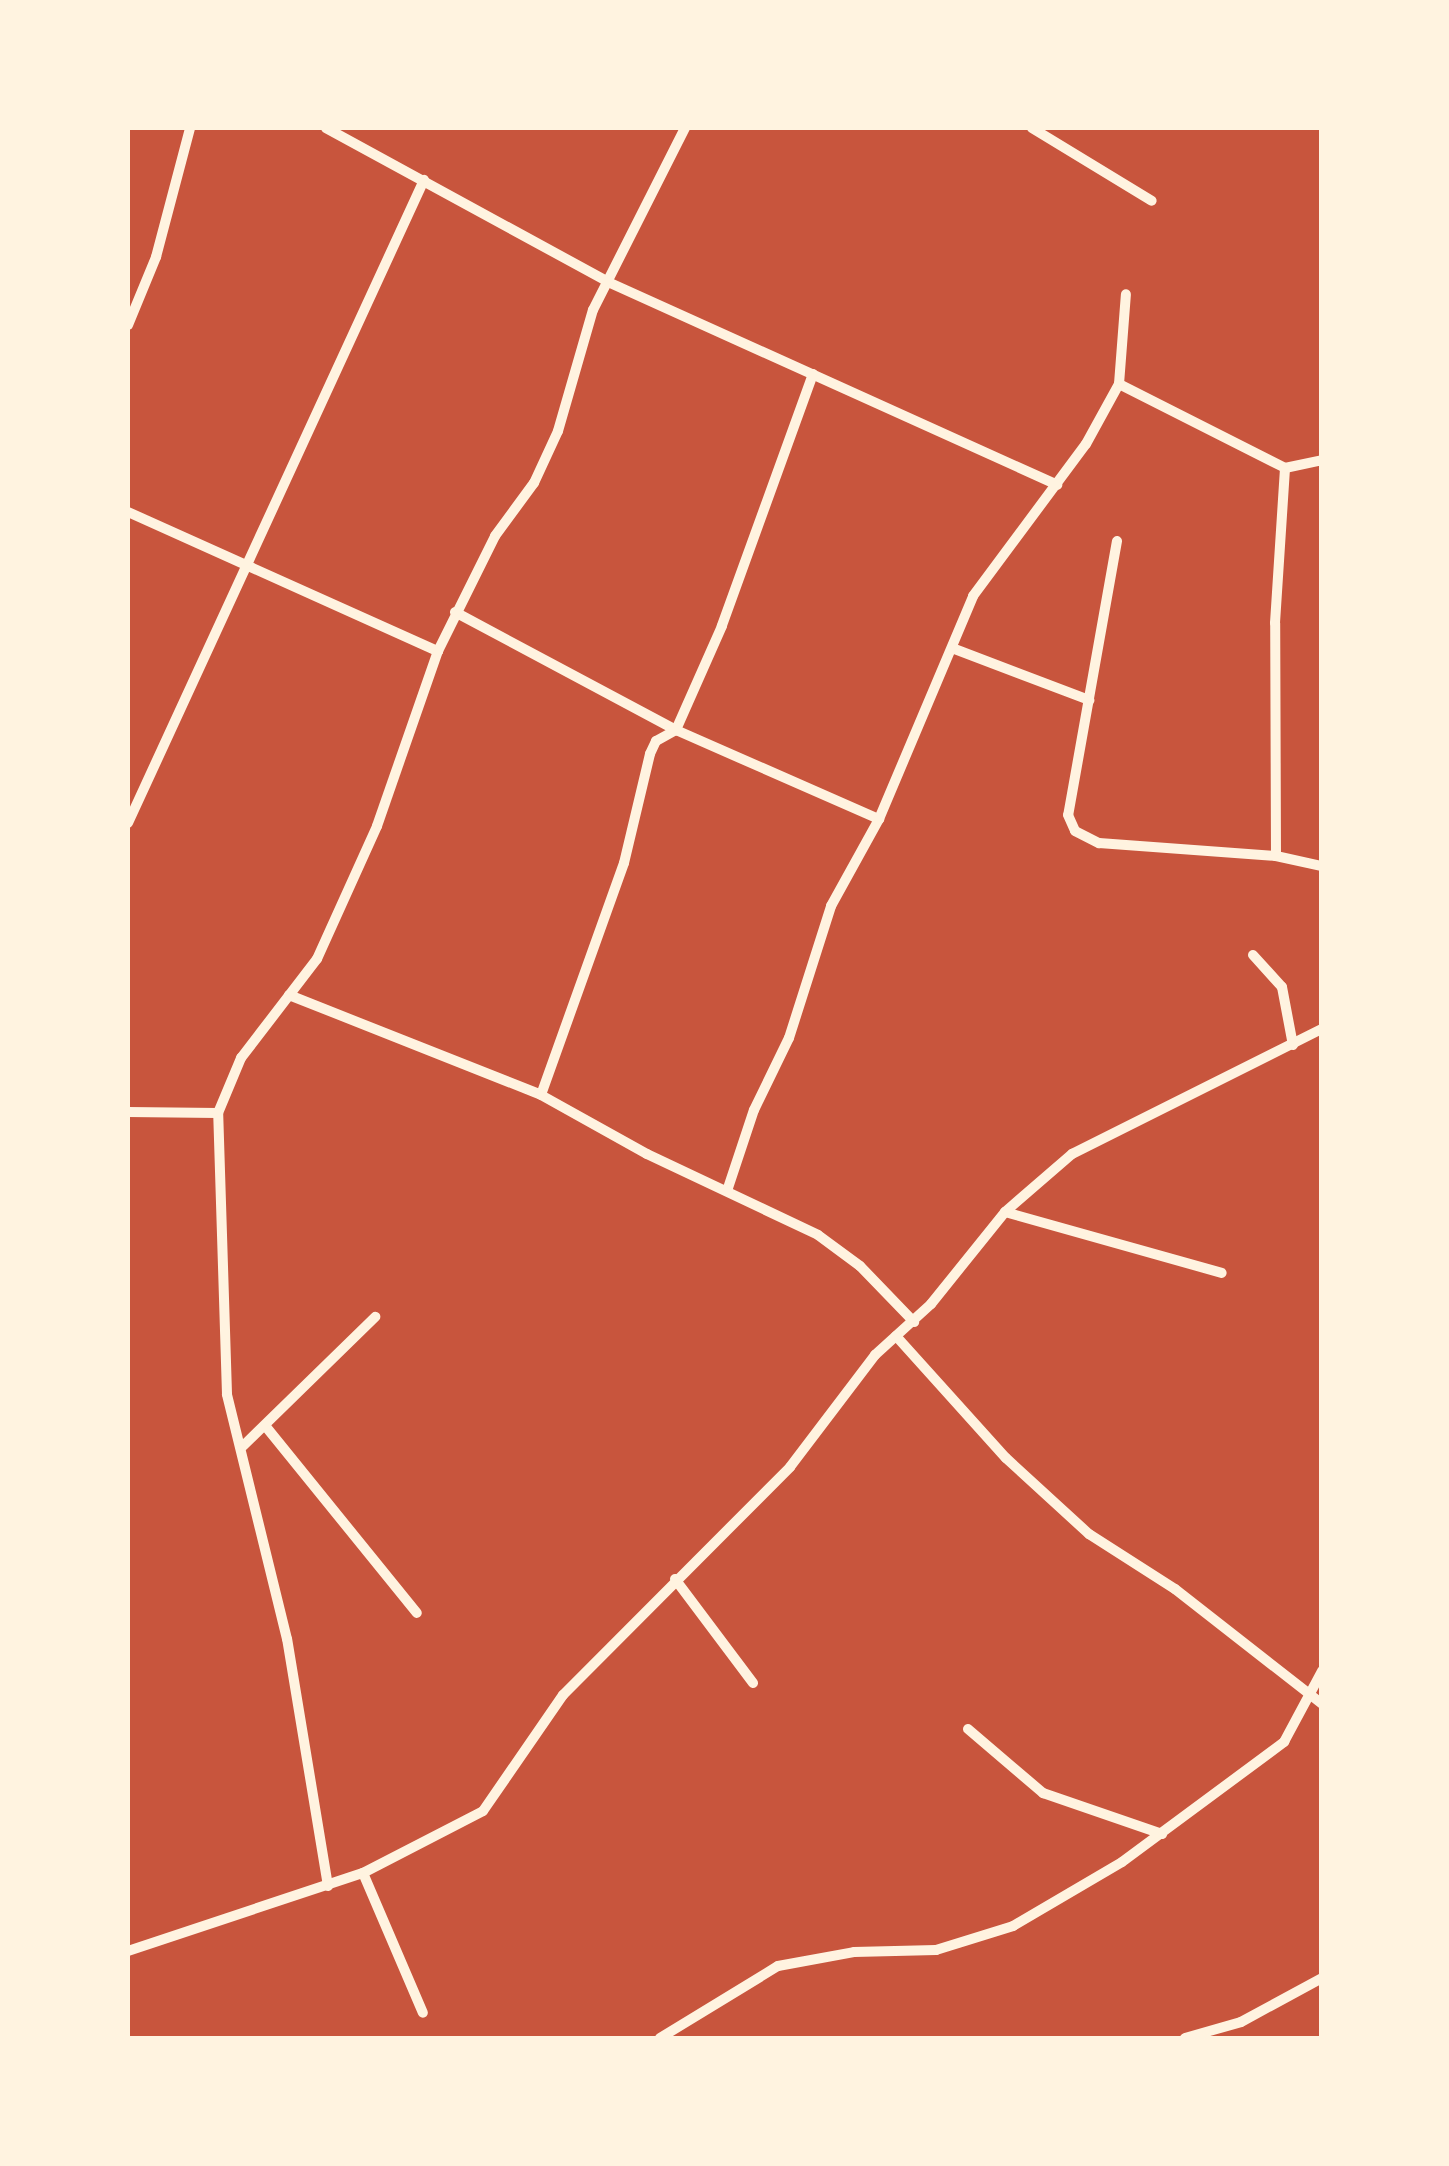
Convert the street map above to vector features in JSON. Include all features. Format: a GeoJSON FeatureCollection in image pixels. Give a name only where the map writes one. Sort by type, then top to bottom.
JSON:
{"type":"FeatureCollection","features":[{"type":"Feature","properties":{"kind":"street"},"geometry":{"type":"LineString","coordinates":[[128,325],[156,257],[190,128]]}},
{"type":"Feature","properties":{"kind":"street"},"geometry":{"type":"LineString","coordinates":[[326,128],[608,282],[1058,485]]}},
{"type":"Feature","properties":{"kind":"street"},"geometry":{"type":"LineString","coordinates":[[328,1886],[287,1639],[221,1345],[218,1112],[241,1058],[317,959],[377,826],[438,651],[558,432],[608,282],[686,128]]}},
{"type":"Feature","properties":{"kind":"street"},"geometry":{"type":"LineString","coordinates":[[1032,128],[1152,202]]}},
{"type":"Feature","properties":{"kind":"street"},"geometry":{"type":"LineString","coordinates":[[128,823],[424,180]]}},
{"type":"Feature","properties":{"kind":"street"},"geometry":{"type":"LineString","coordinates":[[728,1188],[754,1110],[789,1038],[831,906],[879,819],[995,558],[1058,485],[1119,384],[1126,294]]}},
{"type":"Feature","properties":{"kind":"street"},"geometry":{"type":"LineString","coordinates":[[541,1094],[629,848],[650,754],[656,740],[676,730],[768,510],[813,374]]}},
{"type":"Feature","properties":{"kind":"street"},"geometry":{"type":"LineString","coordinates":[[1119,384],[1286,468],[1322,460]]}},
{"type":"Feature","properties":{"kind":"street"},"geometry":{"type":"LineString","coordinates":[[1276,856],[1275,623],[1286,468]]}},
{"type":"Feature","properties":{"kind":"street"},"geometry":{"type":"LineString","coordinates":[[128,512],[438,651]]}},
{"type":"Feature","properties":{"kind":"street"},"geometry":{"type":"LineString","coordinates":[[1117,541],[1068,815],[1074,831],[1099,843],[1276,856],[1322,866]]}},
{"type":"Feature","properties":{"kind":"street"},"geometry":{"type":"LineString","coordinates":[[456,612],[676,730],[879,819]]}},
{"type":"Feature","properties":{"kind":"street"},"geometry":{"type":"LineString","coordinates":[[952,648],[1089,700]]}},
{"type":"Feature","properties":{"kind":"street"},"geometry":{"type":"LineString","coordinates":[[1253,955],[1282,987],[1293,1045]]}},
{"type":"Feature","properties":{"kind":"street"},"geometry":{"type":"LineString","coordinates":[[289,994],[541,1094],[646,1154],[728,1188],[832,1245],[914,1322]]}},
{"type":"Feature","properties":{"kind":"street"},"geometry":{"type":"LineString","coordinates":[[128,1951],[363,1873],[483,1810],[563,1695],[790,1467],[896,1336],[914,1322],[1005,1212],[1072,1154],[1322,1029]]}},
{"type":"Feature","properties":{"kind":"street"},"geometry":{"type":"LineString","coordinates":[[128,1112],[218,1112]]}},
{"type":"Feature","properties":{"kind":"street"},"geometry":{"type":"LineString","coordinates":[[1005,1212],[1222,1273]]}},
{"type":"Feature","properties":{"kind":"street"},"geometry":{"type":"LineString","coordinates":[[243,1446],[267,1428],[375,1317]]}},
{"type":"Feature","properties":{"kind":"street"},"geometry":{"type":"LineString","coordinates":[[896,1336],[1006,1458],[1088,1534],[1175,1589],[1322,1704]]}},
{"type":"Feature","properties":{"kind":"street"},"geometry":{"type":"LineString","coordinates":[[267,1428],[417,1613]]}},
{"type":"Feature","properties":{"kind":"street"},"geometry":{"type":"LineString","coordinates":[[675,1579],[753,1683]]}},
{"type":"Feature","properties":{"kind":"street"},"geometry":{"type":"LineString","coordinates":[[660,2038],[778,1966],[854,1952],[936,1950],[1013,1926],[1162,1834],[1284,1742],[1322,1671]]}},
{"type":"Feature","properties":{"kind":"street"},"geometry":{"type":"LineString","coordinates":[[968,1728],[1044,1793],[1162,1834]]}},
{"type":"Feature","properties":{"kind":"street"},"geometry":{"type":"LineString","coordinates":[[363,1873],[423,2013]]}},
{"type":"Feature","properties":{"kind":"street"},"geometry":{"type":"LineString","coordinates":[[1185,2038],[1241,2022],[1322,1978]]}}]}
